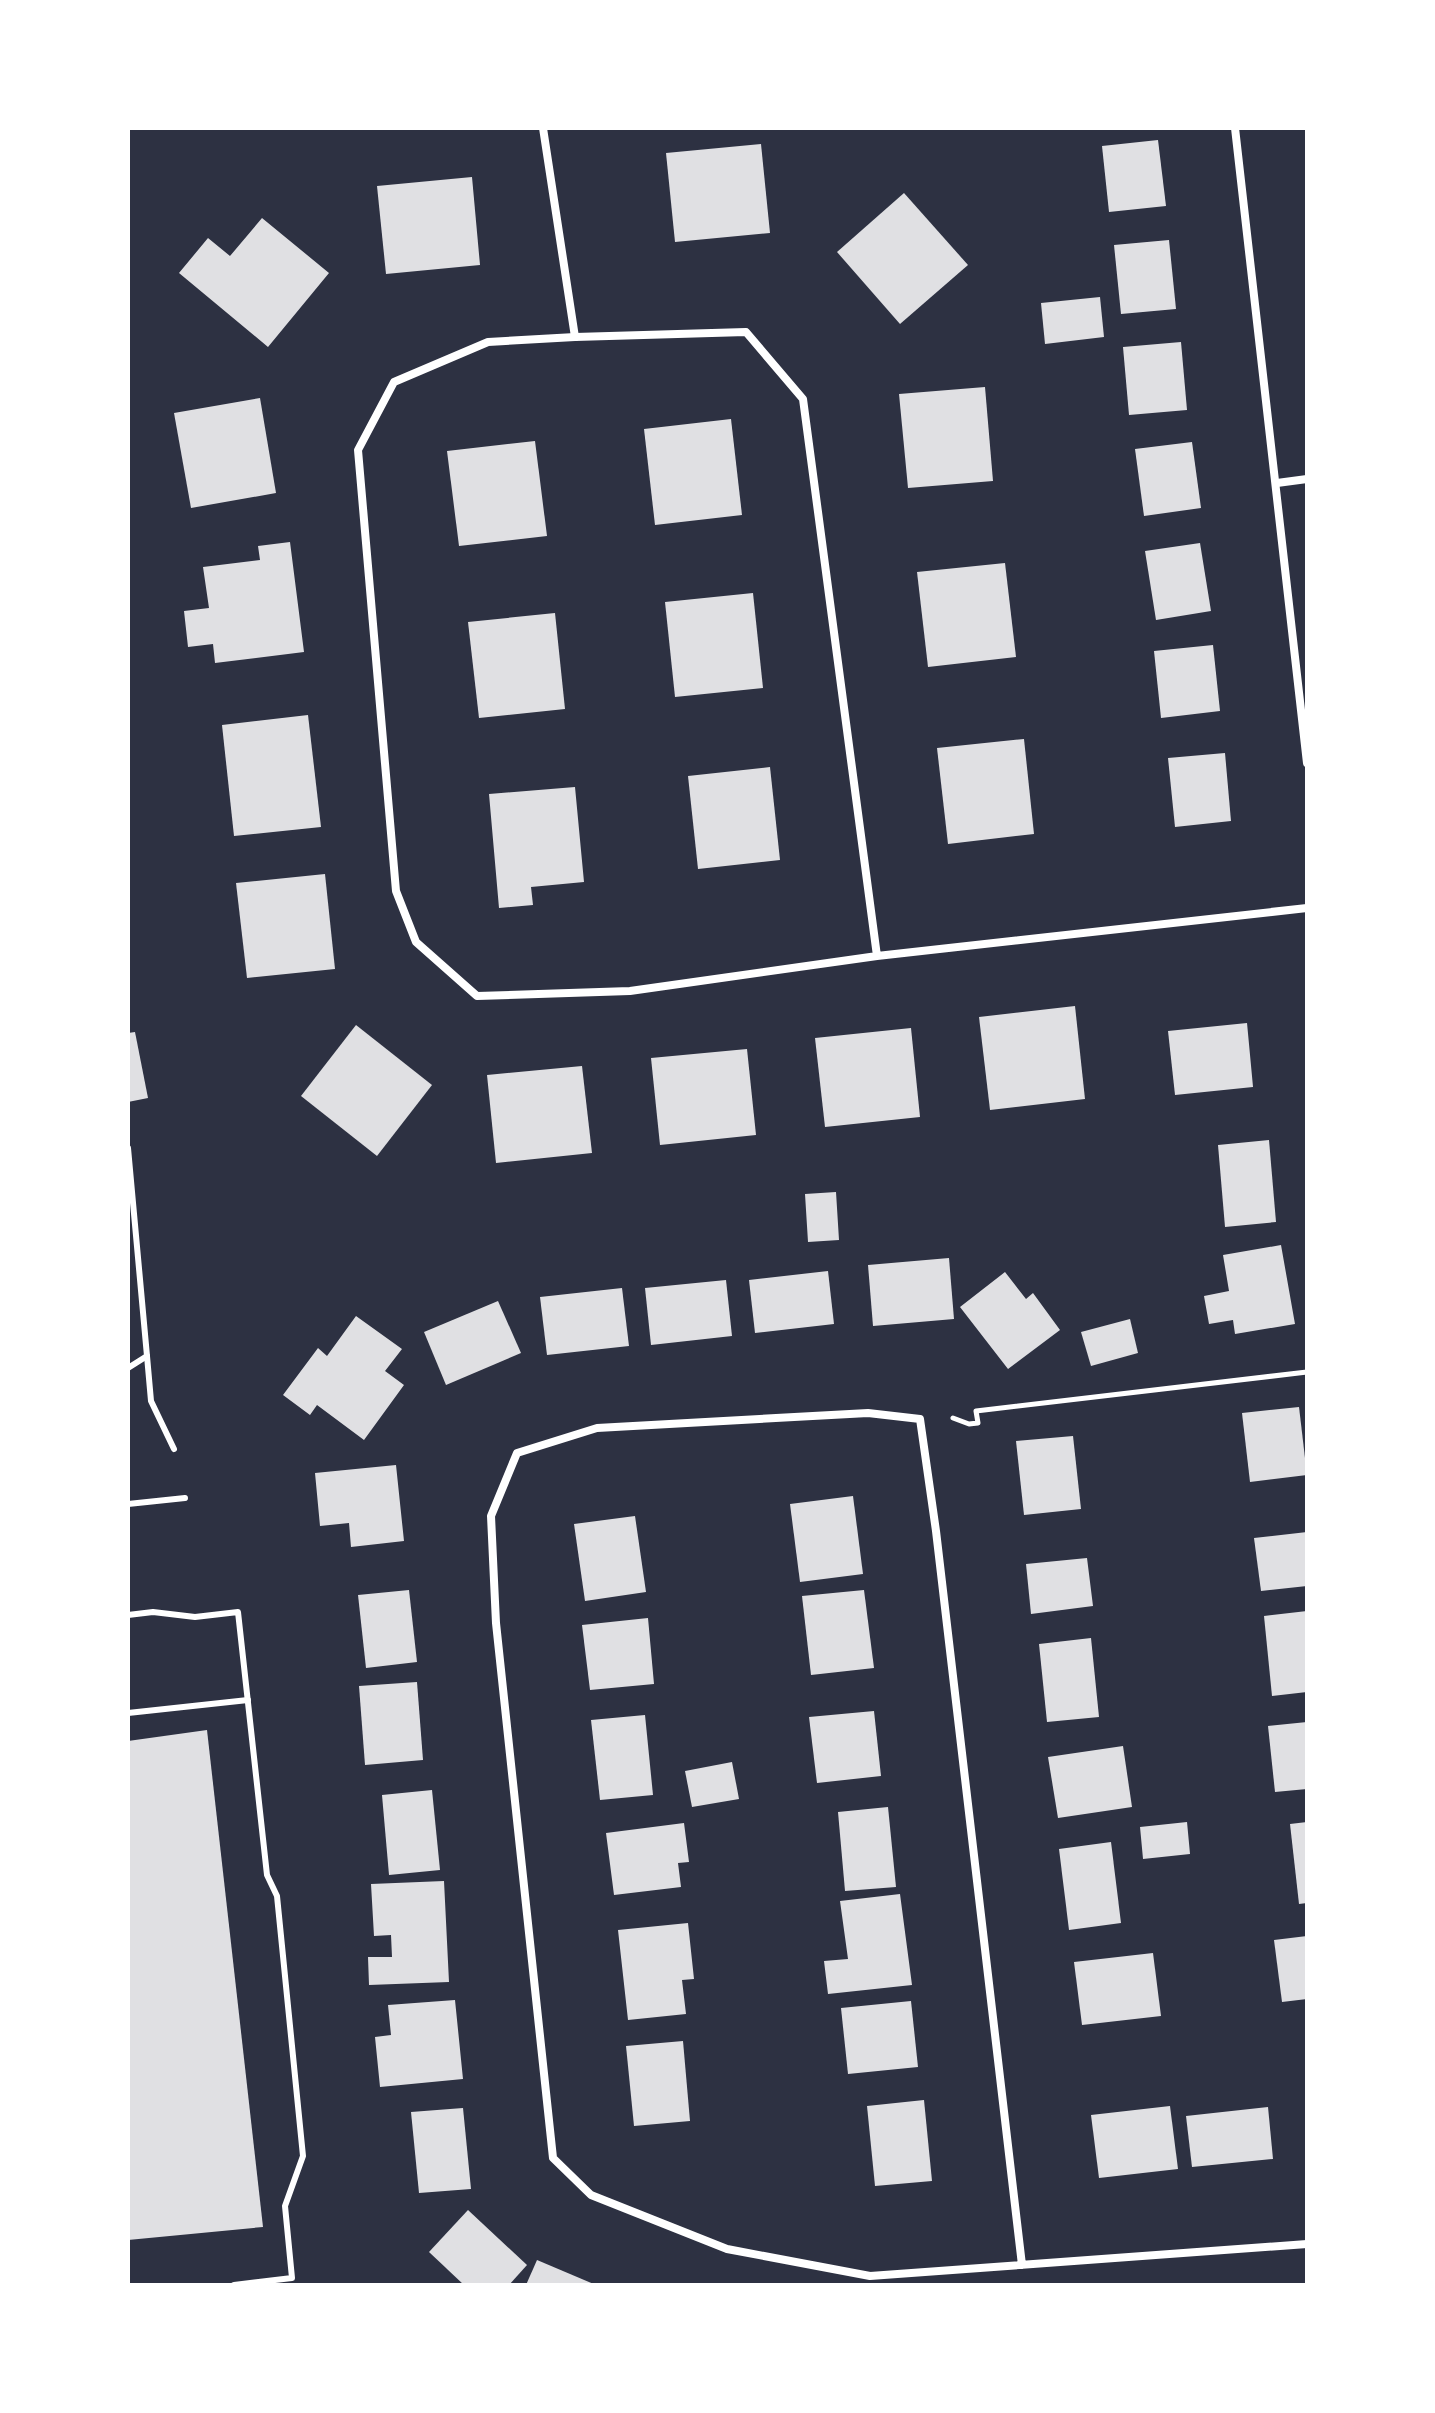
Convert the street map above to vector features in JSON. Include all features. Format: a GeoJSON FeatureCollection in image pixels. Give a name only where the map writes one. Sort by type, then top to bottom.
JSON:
{"type":"FeatureCollection","features":[{"type":"Feature","properties":{"kind":"street"},"geometry":{"type":"LineString","coordinates":[[543,128],[575,337]]}},
{"type":"Feature","properties":{"kind":"street"},"geometry":{"type":"LineString","coordinates":[[1235,128],[1307,763]]}},
{"type":"Feature","properties":{"kind":"street"},"geometry":{"type":"LineString","coordinates":[[877,956],[803,399],[746,332],[488,342],[394,382],[358,450],[396,891],[416,942],[477,996],[630,991],[877,956],[1307,908]]}},
{"type":"Feature","properties":{"kind":"street"},"geometry":{"type":"LineString","coordinates":[[1277,483],[1307,479]]}},
{"type":"Feature","properties":{"kind":"street"},"geometry":{"type":"LineString","coordinates":[[1022,2265],[936,1531],[920,1419],[868,1413],[597,1428],[517,1453],[491,1516],[496,1623],[553,2158],[591,2195],[727,2249],[870,2276],[1022,2265],[1307,2244]]}},
{"type":"Feature","properties":{"kind":"lane"},"geometry":{"type":"LineString","coordinates":[[128,1148],[151,1401],[174,1449]]}},
{"type":"Feature","properties":{"kind":"lane"},"geometry":{"type":"LineString","coordinates":[[128,1368],[147,1356]]}},
{"type":"Feature","properties":{"kind":"lane"},"geometry":{"type":"LineString","coordinates":[[128,1504],[185,1498]]}},
{"type":"Feature","properties":{"kind":"lane"},"geometry":{"type":"LineString","coordinates":[[128,1615],[153,1612],[195,1617],[238,1612],[267,1875],[277,1896],[303,2156],[285,2206],[292,2278],[234,2285]]}},
{"type":"Feature","properties":{"kind":"lane"},"geometry":{"type":"LineString","coordinates":[[128,1713],[248,1700]]}},
{"type":"Feature","properties":{"kind":"path"},"geometry":{"type":"LineString","coordinates":[[953,1418],[969,1424],[978,1423],[976,1411],[1307,1372]]}},
{"type":"Feature","properties":{"kind":"building"},"geometry":{"type":"Polygon","coordinates":[[[1158,140],[1166,206],[1109,212],[1102,146],[1158,140]]]}},
{"type":"Feature","properties":{"kind":"building"},"geometry":{"type":"Polygon","coordinates":[[[761,144],[770,233],[675,242],[666,153],[761,144]]]}},
{"type":"Feature","properties":{"kind":"building"},"geometry":{"type":"Polygon","coordinates":[[[472,177],[480,265],[386,274],[377,186],[472,177]]]}},
{"type":"Feature","properties":{"kind":"building"},"geometry":{"type":"Polygon","coordinates":[[[904,193],[968,265],[900,324],[837,252],[904,193]]]}},
{"type":"Feature","properties":{"kind":"building"},"geometry":{"type":"Polygon","coordinates":[[[262,218],[329,273],[268,347],[179,273],[208,238],[230,256],[262,218]]]}},
{"type":"Feature","properties":{"kind":"building"},"geometry":{"type":"Polygon","coordinates":[[[1169,240],[1176,309],[1121,314],[1114,245],[1169,240]]]}},
{"type":"Feature","properties":{"kind":"building"},"geometry":{"type":"Polygon","coordinates":[[[1100,297],[1104,337],[1045,344],[1041,303],[1100,297]]]}},
{"type":"Feature","properties":{"kind":"building"},"geometry":{"type":"Polygon","coordinates":[[[1181,342],[1187,410],[1129,415],[1123,347],[1181,342]]]}},
{"type":"Feature","properties":{"kind":"building"},"geometry":{"type":"Polygon","coordinates":[[[985,387],[993,481],[908,488],[899,394],[985,387]]]}},
{"type":"Feature","properties":{"kind":"building"},"geometry":{"type":"Polygon","coordinates":[[[260,398],[276,493],[191,508],[174,413],[260,398]]]}},
{"type":"Feature","properties":{"kind":"building"},"geometry":{"type":"Polygon","coordinates":[[[731,419],[742,515],[655,525],[644,429],[731,419]]]}},
{"type":"Feature","properties":{"kind":"building"},"geometry":{"type":"Polygon","coordinates":[[[535,441],[547,536],[459,546],[447,451],[535,441]]]}},
{"type":"Feature","properties":{"kind":"building"},"geometry":{"type":"Polygon","coordinates":[[[1192,442],[1201,508],[1144,516],[1135,449],[1192,442]]]}},
{"type":"Feature","properties":{"kind":"building"},"geometry":{"type":"Polygon","coordinates":[[[290,542],[304,652],[215,663],[213,644],[188,647],[184,611],[209,608],[203,567],[260,560],[258,546],[290,542]]]}},
{"type":"Feature","properties":{"kind":"building"},"geometry":{"type":"Polygon","coordinates":[[[1200,543],[1211,611],[1156,620],[1145,551],[1200,543]]]}},
{"type":"Feature","properties":{"kind":"building"},"geometry":{"type":"Polygon","coordinates":[[[1005,563],[1016,657],[928,667],[917,572],[1005,563]]]}},
{"type":"Feature","properties":{"kind":"building"},"geometry":{"type":"Polygon","coordinates":[[[753,593],[763,688],[675,697],[665,602],[753,593]]]}},
{"type":"Feature","properties":{"kind":"building"},"geometry":{"type":"Polygon","coordinates":[[[555,613],[565,709],[479,718],[468,622],[555,613]]]}},
{"type":"Feature","properties":{"kind":"building"},"geometry":{"type":"Polygon","coordinates":[[[1213,645],[1220,711],[1161,718],[1154,651],[1213,645]]]}},
{"type":"Feature","properties":{"kind":"building"},"geometry":{"type":"Polygon","coordinates":[[[308,715],[321,827],[234,836],[222,725],[308,715]]]}},
{"type":"Feature","properties":{"kind":"building"},"geometry":{"type":"Polygon","coordinates":[[[1024,739],[1034,834],[948,844],[937,748],[1024,739]]]}},
{"type":"Feature","properties":{"kind":"building"},"geometry":{"type":"Polygon","coordinates":[[[1225,753],[1231,821],[1175,827],[1168,758],[1225,753]]]}},
{"type":"Feature","properties":{"kind":"building"},"geometry":{"type":"Polygon","coordinates":[[[770,767],[780,860],[698,869],[688,776],[770,767]]]}},
{"type":"Feature","properties":{"kind":"building"},"geometry":{"type":"Polygon","coordinates":[[[575,787],[584,882],[531,887],[533,905],[499,908],[489,794],[575,787]]]}},
{"type":"Feature","properties":{"kind":"building"},"geometry":{"type":"Polygon","coordinates":[[[325,874],[335,969],[247,978],[236,883],[325,874]]]}},
{"type":"Feature","properties":{"kind":"building"},"geometry":{"type":"Polygon","coordinates":[[[1075,1006],[1085,1099],[990,1110],[979,1017],[1075,1006]]]}},
{"type":"Feature","properties":{"kind":"building"},"geometry":{"type":"Polygon","coordinates":[[[1247,1023],[1253,1087],[1175,1095],[1168,1031],[1247,1023]]]}},
{"type":"Feature","properties":{"kind":"building"},"geometry":{"type":"Polygon","coordinates":[[[356,1025],[432,1085],[377,1156],[301,1096],[356,1025]]]}},
{"type":"Feature","properties":{"kind":"building"},"geometry":{"type":"Polygon","coordinates":[[[911,1028],[920,1117],[825,1127],[815,1038],[911,1028]]]}},
{"type":"Feature","properties":{"kind":"building"},"geometry":{"type":"Polygon","coordinates":[[[135,1032],[148,1098],[128,1102],[128,1033],[135,1032]]]}},
{"type":"Feature","properties":{"kind":"building"},"geometry":{"type":"Polygon","coordinates":[[[747,1049],[756,1135],[660,1145],[651,1058],[747,1049]]]}},
{"type":"Feature","properties":{"kind":"building"},"geometry":{"type":"Polygon","coordinates":[[[582,1066],[592,1153],[496,1163],[487,1075],[582,1066]]]}},
{"type":"Feature","properties":{"kind":"building"},"geometry":{"type":"Polygon","coordinates":[[[1269,1140],[1276,1222],[1225,1227],[1218,1145],[1269,1140]]]}},
{"type":"Feature","properties":{"kind":"building"},"geometry":{"type":"Polygon","coordinates":[[[836,1192],[839,1240],[808,1242],[805,1194],[836,1192]]]}},
{"type":"Feature","properties":{"kind":"building"},"geometry":{"type":"Polygon","coordinates":[[[1281,1245],[1295,1324],[1235,1334],[1233,1320],[1209,1324],[1204,1296],[1229,1291],[1223,1255],[1281,1245]]]}},
{"type":"Feature","properties":{"kind":"building"},"geometry":{"type":"Polygon","coordinates":[[[949,1258],[954,1319],[873,1326],[868,1265],[949,1258]]]}},
{"type":"Feature","properties":{"kind":"building"},"geometry":{"type":"Polygon","coordinates":[[[828,1271],[834,1324],[755,1333],[749,1280],[828,1271]]]}},
{"type":"Feature","properties":{"kind":"building"},"geometry":{"type":"Polygon","coordinates":[[[1005,1272],[1026,1299],[1033,1293],[1060,1330],[1008,1369],[960,1307],[1005,1272]]]}},
{"type":"Feature","properties":{"kind":"building"},"geometry":{"type":"Polygon","coordinates":[[[726,1280],[732,1336],[651,1345],[645,1288],[726,1280]]]}},
{"type":"Feature","properties":{"kind":"building"},"geometry":{"type":"Polygon","coordinates":[[[622,1288],[629,1346],[547,1355],[540,1297],[622,1288]]]}},
{"type":"Feature","properties":{"kind":"building"},"geometry":{"type":"Polygon","coordinates":[[[498,1301],[521,1353],[446,1385],[424,1332],[498,1301]]]}},
{"type":"Feature","properties":{"kind":"building"},"geometry":{"type":"Polygon","coordinates":[[[356,1316],[402,1349],[385,1371],[404,1385],[364,1440],[317,1405],[310,1415],[283,1395],[318,1348],[327,1356],[356,1316]]]}},
{"type":"Feature","properties":{"kind":"building"},"geometry":{"type":"Polygon","coordinates":[[[1130,1319],[1138,1353],[1091,1366],[1081,1332],[1130,1319]]]}},
{"type":"Feature","properties":{"kind":"building"},"geometry":{"type":"Polygon","coordinates":[[[1299,1407],[1307,1475],[1250,1482],[1242,1413],[1299,1407]]]}},
{"type":"Feature","properties":{"kind":"building"},"geometry":{"type":"Polygon","coordinates":[[[1073,1436],[1081,1509],[1024,1515],[1016,1441],[1073,1436]]]}},
{"type":"Feature","properties":{"kind":"building"},"geometry":{"type":"Polygon","coordinates":[[[396,1465],[404,1541],[351,1547],[349,1523],[320,1526],[315,1473],[396,1465]]]}},
{"type":"Feature","properties":{"kind":"building"},"geometry":{"type":"Polygon","coordinates":[[[853,1496],[863,1574],[800,1582],[790,1504],[853,1496]]]}},
{"type":"Feature","properties":{"kind":"building"},"geometry":{"type":"Polygon","coordinates":[[[635,1516],[646,1592],[585,1601],[574,1524],[635,1516]]]}},
{"type":"Feature","properties":{"kind":"building"},"geometry":{"type":"Polygon","coordinates":[[[1307,1532],[1307,1586],[1261,1591],[1254,1538],[1307,1532]]]}},
{"type":"Feature","properties":{"kind":"building"},"geometry":{"type":"Polygon","coordinates":[[[1087,1558],[1093,1606],[1031,1614],[1026,1564],[1087,1558]]]}},
{"type":"Feature","properties":{"kind":"building"},"geometry":{"type":"Polygon","coordinates":[[[409,1590],[417,1662],[366,1668],[358,1595],[409,1590]]]}},
{"type":"Feature","properties":{"kind":"building"},"geometry":{"type":"Polygon","coordinates":[[[864,1590],[874,1668],[811,1675],[802,1596],[864,1590]]]}},
{"type":"Feature","properties":{"kind":"building"},"geometry":{"type":"Polygon","coordinates":[[[1307,1611],[1307,1692],[1272,1696],[1264,1616],[1307,1611]]]}},
{"type":"Feature","properties":{"kind":"building"},"geometry":{"type":"Polygon","coordinates":[[[648,1618],[654,1684],[590,1690],[582,1625],[648,1618]]]}},
{"type":"Feature","properties":{"kind":"building"},"geometry":{"type":"Polygon","coordinates":[[[1091,1638],[1099,1717],[1047,1722],[1039,1644],[1091,1638]]]}},
{"type":"Feature","properties":{"kind":"building"},"geometry":{"type":"Polygon","coordinates":[[[417,1682],[423,1760],[365,1765],[359,1686],[417,1682]]]}},
{"type":"Feature","properties":{"kind":"building"},"geometry":{"type":"Polygon","coordinates":[[[874,1711],[881,1776],[817,1783],[809,1717],[874,1711]]]}},
{"type":"Feature","properties":{"kind":"building"},"geometry":{"type":"Polygon","coordinates":[[[645,1715],[653,1795],[600,1800],[591,1720],[645,1715]]]}},
{"type":"Feature","properties":{"kind":"building"},"geometry":{"type":"Polygon","coordinates":[[[1307,1722],[1307,1789],[1275,1792],[1268,1726],[1307,1722]]]}},
{"type":"Feature","properties":{"kind":"building"},"geometry":{"type":"Polygon","coordinates":[[[207,1730],[263,2227],[128,2240],[128,1741],[207,1730]]]}},
{"type":"Feature","properties":{"kind":"building"},"geometry":{"type":"Polygon","coordinates":[[[1123,1746],[1132,1807],[1058,1818],[1048,1757],[1123,1746]]]}},
{"type":"Feature","properties":{"kind":"building"},"geometry":{"type":"Polygon","coordinates":[[[732,1762],[739,1799],[692,1807],[685,1771],[732,1762]]]}},
{"type":"Feature","properties":{"kind":"building"},"geometry":{"type":"Polygon","coordinates":[[[432,1790],[440,1870],[389,1875],[382,1795],[432,1790]]]}},
{"type":"Feature","properties":{"kind":"building"},"geometry":{"type":"Polygon","coordinates":[[[888,1807],[896,1887],[845,1891],[838,1812],[888,1807]]]}},
{"type":"Feature","properties":{"kind":"building"},"geometry":{"type":"Polygon","coordinates":[[[1187,1822],[1190,1854],[1143,1859],[1140,1827],[1187,1822]]]}},
{"type":"Feature","properties":{"kind":"building"},"geometry":{"type":"Polygon","coordinates":[[[1307,1822],[1307,1903],[1299,1904],[1290,1824],[1307,1822]]]}},
{"type":"Feature","properties":{"kind":"building"},"geometry":{"type":"Polygon","coordinates":[[[684,1823],[689,1862],[678,1863],[681,1887],[614,1895],[606,1833],[684,1823]]]}},
{"type":"Feature","properties":{"kind":"building"},"geometry":{"type":"Polygon","coordinates":[[[1111,1842],[1121,1923],[1069,1930],[1059,1849],[1111,1842]]]}},
{"type":"Feature","properties":{"kind":"building"},"geometry":{"type":"Polygon","coordinates":[[[444,1881],[449,1982],[369,1985],[368,1957],[392,1957],[391,1935],[374,1936],[371,1884],[444,1881]]]}},
{"type":"Feature","properties":{"kind":"building"},"geometry":{"type":"Polygon","coordinates":[[[900,1894],[912,1985],[828,1994],[824,1961],[848,1959],[840,1901],[900,1894]]]}},
{"type":"Feature","properties":{"kind":"building"},"geometry":{"type":"Polygon","coordinates":[[[688,1923],[694,1979],[682,1980],[686,2014],[628,2020],[618,1930],[688,1923]]]}},
{"type":"Feature","properties":{"kind":"building"},"geometry":{"type":"Polygon","coordinates":[[[1307,1936],[1307,1999],[1282,2002],[1274,1940],[1307,1936]]]}},
{"type":"Feature","properties":{"kind":"building"},"geometry":{"type":"Polygon","coordinates":[[[1153,1953],[1161,2016],[1082,2025],[1074,1962],[1153,1953]]]}},
{"type":"Feature","properties":{"kind":"building"},"geometry":{"type":"Polygon","coordinates":[[[455,2000],[463,2079],[380,2087],[375,2037],[391,2035],[388,2005],[455,2000]]]}},
{"type":"Feature","properties":{"kind":"building"},"geometry":{"type":"Polygon","coordinates":[[[911,2001],[918,2067],[848,2074],[841,2008],[911,2001]]]}},
{"type":"Feature","properties":{"kind":"building"},"geometry":{"type":"Polygon","coordinates":[[[683,2041],[690,2121],[634,2126],[626,2046],[683,2041]]]}},
{"type":"Feature","properties":{"kind":"building"},"geometry":{"type":"Polygon","coordinates":[[[924,2100],[932,2181],[875,2186],[867,2106],[924,2100]]]}},
{"type":"Feature","properties":{"kind":"building"},"geometry":{"type":"Polygon","coordinates":[[[1170,2106],[1178,2169],[1099,2178],[1091,2115],[1170,2106]]]}},
{"type":"Feature","properties":{"kind":"building"},"geometry":{"type":"Polygon","coordinates":[[[1268,2107],[1273,2159],[1192,2167],[1186,2116],[1268,2107]]]}},
{"type":"Feature","properties":{"kind":"building"},"geometry":{"type":"Polygon","coordinates":[[[463,2108],[471,2189],[419,2193],[411,2112],[463,2108]]]}},
{"type":"Feature","properties":{"kind":"building"},"geometry":{"type":"Polygon","coordinates":[[[468,2210],[527,2265],[509,2285],[464,2285],[429,2252],[468,2210]]]}},
{"type":"Feature","properties":{"kind":"building"},"geometry":{"type":"Polygon","coordinates":[[[537,2260],[596,2285],[526,2285],[537,2260]]]}}]}
